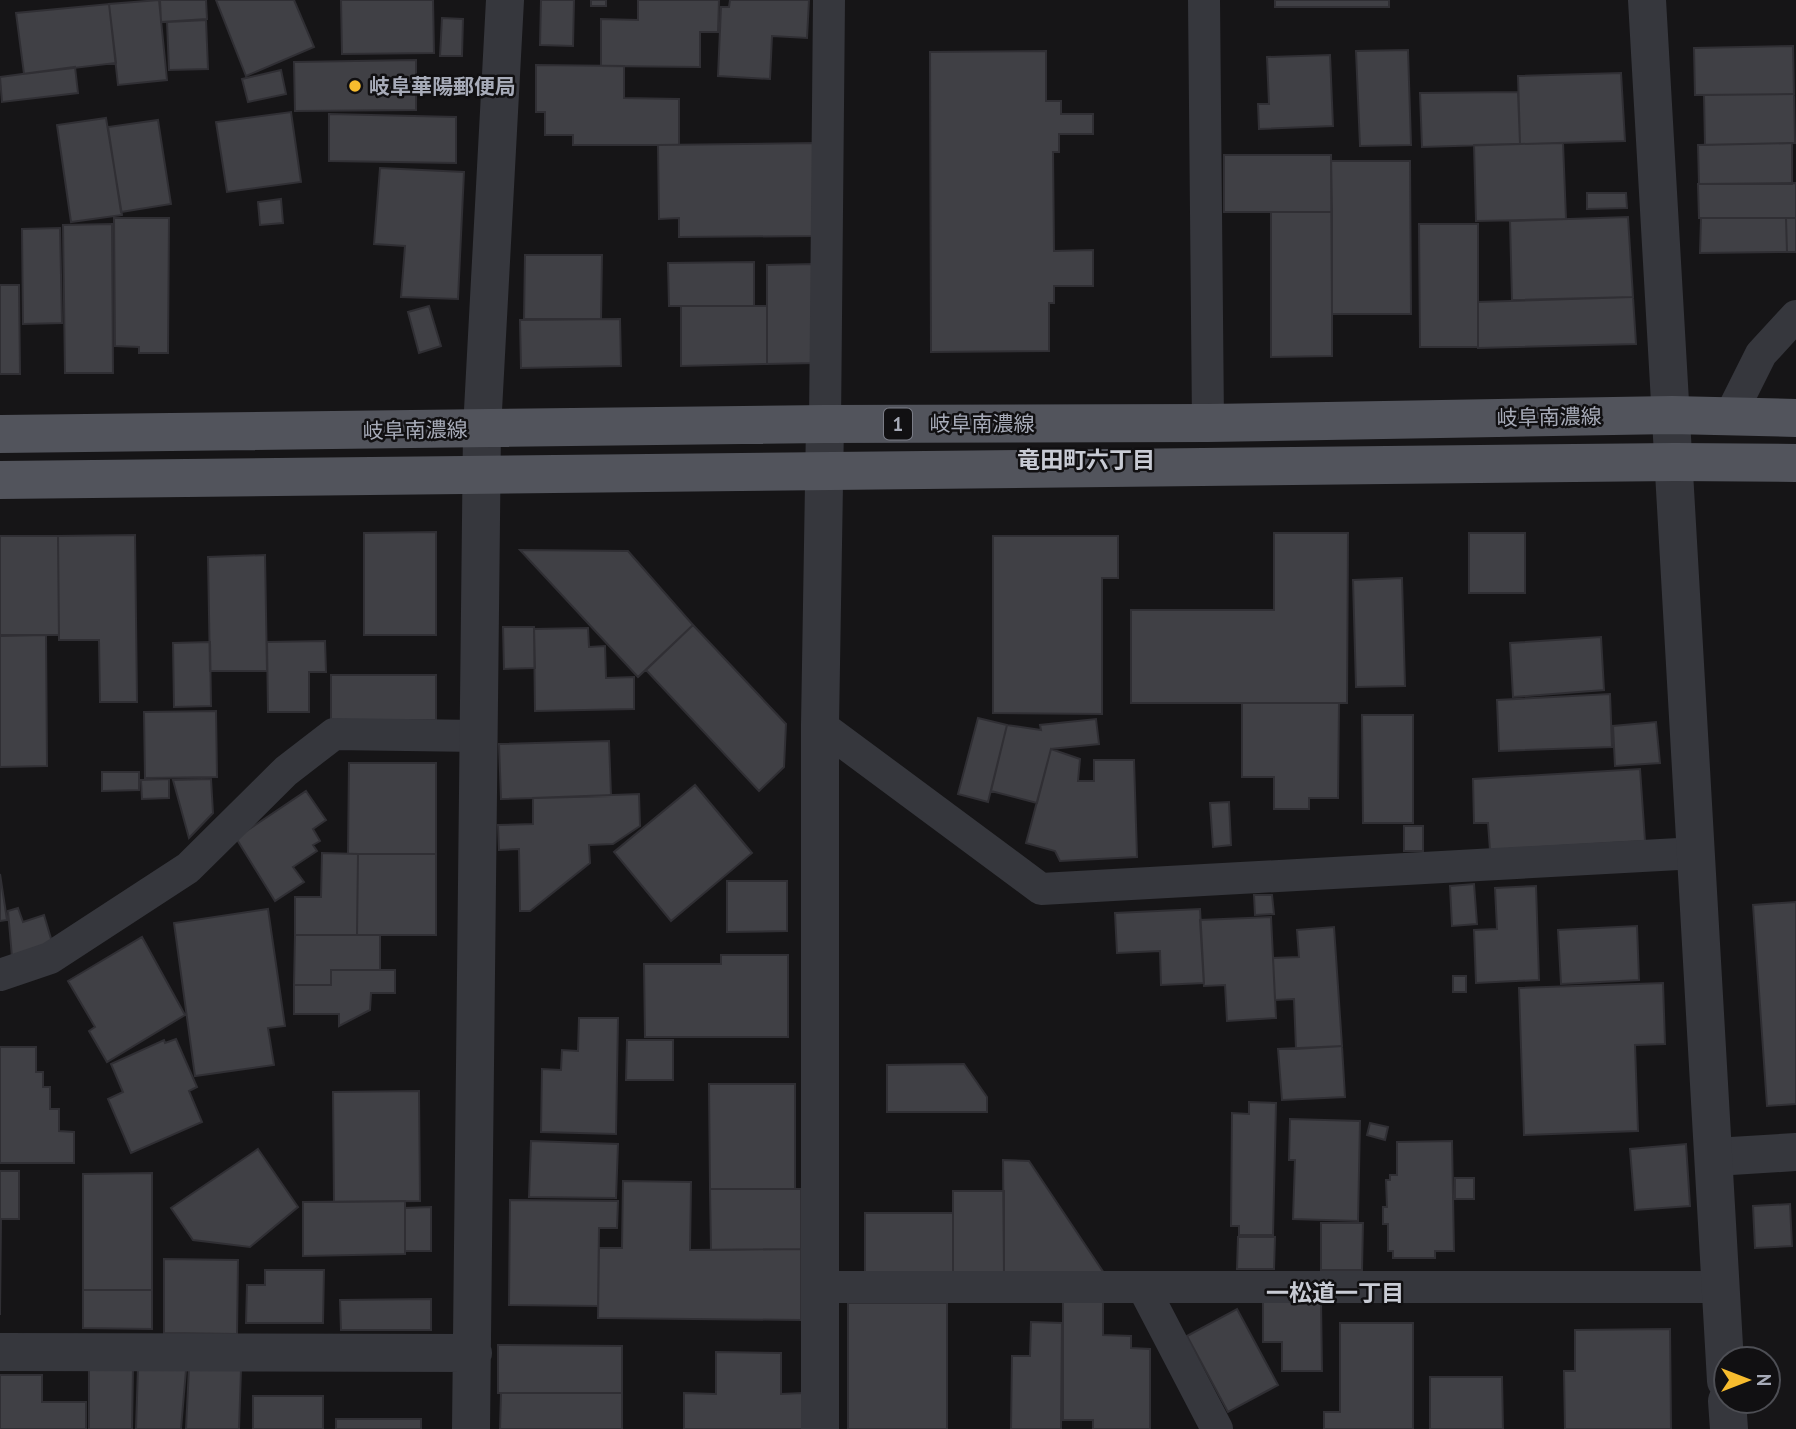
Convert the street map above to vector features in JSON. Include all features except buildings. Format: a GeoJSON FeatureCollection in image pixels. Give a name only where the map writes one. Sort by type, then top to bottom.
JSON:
{"type":"FeatureCollection","features":[{"type":"Feature","properties":{"kind":"main road","name":"岐阜南濃線"},"geometry":{"type":"LineString","coordinates":[[0,434],[1672,415],[1796,418]]}},
{"type":"Feature","properties":{"kind":"main road","name":"岐阜南濃線"},"geometry":{"type":"LineString","coordinates":[[0,480],[482,473],[1796,463]]}},
{"type":"Feature","properties":{"kind":"street"},"geometry":{"type":"LineString","coordinates":[[471,1429],[482,429],[505,0]]}},
{"type":"Feature","properties":{"kind":"street"},"geometry":{"type":"LineString","coordinates":[[1647,0],[1724,1345]]}},
{"type":"Feature","properties":{"kind":"street"},"geometry":{"type":"LineString","coordinates":[[820,1429],[820,725],[825,424]]}},
{"type":"Feature","properties":{"kind":"street"},"geometry":{"type":"LineString","coordinates":[[1715,1157],[1796,1152]]}},
{"type":"Feature","properties":{"kind":"street"},"geometry":{"type":"LineString","coordinates":[[0,1352],[473,1353]]}},
{"type":"Feature","properties":{"kind":"lane"},"geometry":{"type":"LineString","coordinates":[[825,424],[829,0]]}},
{"type":"Feature","properties":{"kind":"lane"},"geometry":{"type":"LineString","coordinates":[[1204,0],[1208,422]]}},
{"type":"Feature","properties":{"kind":"lane"},"geometry":{"type":"LineString","coordinates":[[1729,418],[1761,354],[1796,316]]}},
{"type":"Feature","properties":{"kind":"lane"},"geometry":{"type":"LineString","coordinates":[[820,725],[1041,888],[1697,853]]}},
{"type":"Feature","properties":{"kind":"lane"},"geometry":{"type":"LineString","coordinates":[[0,975],[50,958],[188,868],[286,771],[334,734],[479,736]]}},
{"type":"Feature","properties":{"kind":"lane"},"geometry":{"type":"LineString","coordinates":[[820,1287],[1721,1287]]}},
{"type":"Feature","properties":{"kind":"lane"},"geometry":{"type":"LineString","coordinates":[[1143,1287],[1217,1429]]}},
{"type":"Feature","properties":{"kind":"place","name":"岐阜華陽郵便局"},"geometry":{"type":"Point","coordinates":[355,86]}},
{"type":"Feature","properties":{"kind":"district","name":"竜田町六丁目"},"geometry":{"type":"Point","coordinates":[1086,459]}},
{"type":"Feature","properties":{"kind":"district","name":"一松道一丁目"},"geometry":{"type":"Point","coordinates":[1335,1292]}}]}
